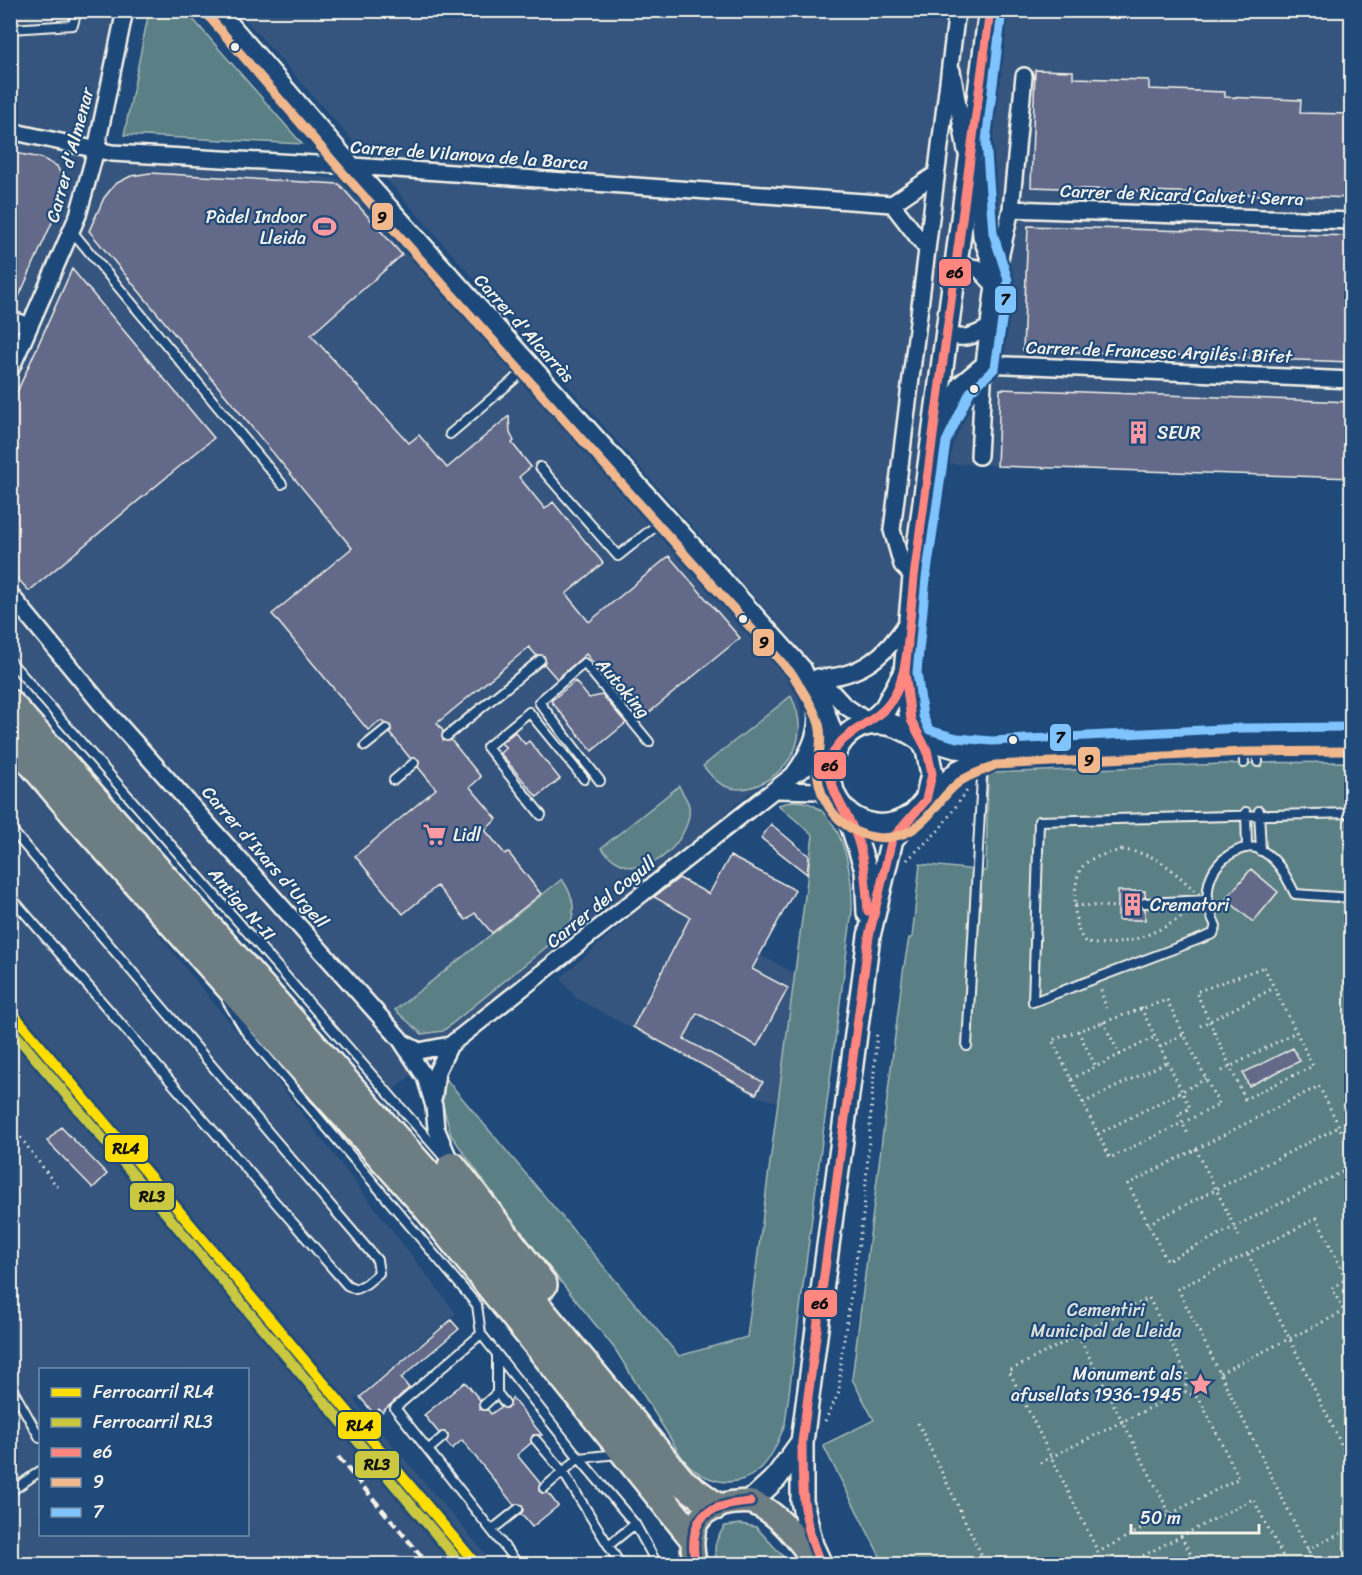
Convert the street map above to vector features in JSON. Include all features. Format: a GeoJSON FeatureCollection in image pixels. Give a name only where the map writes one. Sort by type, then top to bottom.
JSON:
{"type":"FeatureCollection","features":[{"type":"Feature","properties":{"kind":"highway"},"geometry":{"type":"LineString","coordinates":[[10,704],[438,1186],[682,1482],[715,1506]]}},
{"type":"Feature","properties":{"kind":"highway"},"geometry":{"type":"LineString","coordinates":[[10,737],[424,1204],[691,1536]]}},
{"type":"Feature","properties":{"kind":"highway"},"geometry":{"type":"LineString","coordinates":[[452,1166],[591,1347],[656,1449]]}},
{"type":"Feature","properties":{"kind":"main road"},"geometry":{"type":"LineString","coordinates":[[695,1564],[691,1536],[701,1517],[715,1506],[750,1502],[765,1509],[784,1526],[819,1564]]}},
{"type":"Feature","properties":{"kind":"street","name":"Carrer d'Almenar"},"geometry":{"type":"LineString","coordinates":[[10,370],[71,230],[96,150],[125,10]]}},
{"type":"Feature","properties":{"kind":"street","name":"Carrer d'Alcarràs"},"geometry":{"type":"LineString","coordinates":[[219,10],[353,166],[810,675],[844,705],[870,723]]}},
{"type":"Feature","properties":{"kind":"street"},"geometry":{"type":"LineString","coordinates":[[914,577],[902,564],[892,530],[957,10]]}},
{"type":"Feature","properties":{"kind":"street"},"geometry":{"type":"LineString","coordinates":[[777,790],[819,791],[844,809],[873,825],[901,822],[920,807],[932,774],[930,760],[911,720],[905,672],[914,577],[990,10]]}},
{"type":"Feature","properties":{"kind":"street"},"geometry":{"type":"LineString","coordinates":[[949,62],[958,96],[969,177]]}},
{"type":"Feature","properties":{"kind":"street"},"geometry":{"type":"LineString","coordinates":[[979,456],[988,328],[995,281],[1011,209],[1024,76]]}},
{"type":"Feature","properties":{"kind":"street","name":"Carrer de Vilanova de la Barca"},"geometry":{"type":"LineString","coordinates":[[10,131],[96,150],[892,204]]}},
{"type":"Feature","properties":{"kind":"street"},"geometry":{"type":"LineString","coordinates":[[974,141],[981,236],[995,281]]}},
{"type":"Feature","properties":{"kind":"street"},"geometry":{"type":"LineString","coordinates":[[926,248],[892,204],[936,174]]}},
{"type":"Feature","properties":{"kind":"street","name":"Carrer de Ricard Calvet i Serra"},"geometry":{"type":"LineString","coordinates":[[1011,209],[1352,221]]}},
{"type":"Feature","properties":{"kind":"street"},"geometry":{"type":"LineString","coordinates":[[957,264],[978,268],[995,281]]}},
{"type":"Feature","properties":{"kind":"street"},"geometry":{"type":"LineString","coordinates":[[10,319],[29,326]]}},
{"type":"Feature","properties":{"kind":"street"},"geometry":{"type":"LineString","coordinates":[[948,335],[959,338],[973,336],[988,328]]}},
{"type":"Feature","properties":{"kind":"street"},"geometry":{"type":"LineString","coordinates":[[934,438],[960,384],[984,364]]}},
{"type":"Feature","properties":{"kind":"street","name":"Carrer de Francesc Argilés i Bifet"},"geometry":{"type":"LineString","coordinates":[[984,364],[1352,380]]}},
{"type":"Feature","properties":{"kind":"street","name":"Carrer d'Ivars d'Urgell"},"geometry":{"type":"LineString","coordinates":[[10,594],[105,709],[400,1039],[425,1077],[434,1106],[436,1128],[452,1166]]}},
{"type":"Feature","properties":{"kind":"street"},"geometry":{"type":"LineString","coordinates":[[810,675],[843,676],[877,660],[892,646],[911,618]]}},
{"type":"Feature","properties":{"kind":"street"},"geometry":{"type":"LineString","coordinates":[[870,723],[885,709],[905,672]]}},
{"type":"Feature","properties":{"kind":"street","name":"Carrer d'Alcarràs"},"geometry":{"type":"LineString","coordinates":[[810,675],[827,708],[834,751]]}},
{"type":"Feature","properties":{"kind":"street","name":"Carrer d'Alcarràs"},"geometry":{"type":"LineString","coordinates":[[793,775],[806,758],[816,735],[818,715],[810,675]]}},
{"type":"Feature","properties":{"kind":"street"},"geometry":{"type":"LineString","coordinates":[[869,936],[866,870],[844,809],[834,793],[830,764],[834,751],[858,727],[870,723],[890,724],[906,730],[921,740],[987,756],[1250,740],[1352,739]]}},
{"type":"Feature","properties":{"kind":"street","name":"Carrer del Cogull"},"geometry":{"type":"LineString","coordinates":[[450,1045],[624,915],[724,828],[777,790],[793,775],[834,751]]}},
{"type":"Feature","properties":{"kind":"street"},"geometry":{"type":"LineString","coordinates":[[819,1564],[804,1512],[802,1442],[869,936],[892,839],[958,768],[987,756]]}},
{"type":"Feature","properties":{"kind":"street"},"geometry":{"type":"LineString","coordinates":[[400,1039],[412,1049],[419,1051],[450,1045]]}},
{"type":"Feature","properties":{"kind":"street"},"geometry":{"type":"LineString","coordinates":[[434,1106],[437,1071],[450,1045]]}},
{"type":"Feature","properties":{"kind":"street"},"geometry":{"type":"LineString","coordinates":[[750,1502],[776,1478],[802,1442]]}},
{"type":"Feature","properties":{"kind":"lane"},"geometry":{"type":"LineString","coordinates":[[10,29],[72,26],[77,10]]}},
{"type":"Feature","properties":{"kind":"lane"},"geometry":{"type":"LineString","coordinates":[[71,230],[282,484]]}},
{"type":"Feature","properties":{"kind":"lane"},"geometry":{"type":"LineString","coordinates":[[450,434],[531,365]]}},
{"type":"Feature","properties":{"kind":"lane"},"geometry":{"type":"LineString","coordinates":[[540,467],[618,556],[667,517]]}},
{"type":"Feature","properties":{"kind":"lane"},"geometry":{"type":"LineString","coordinates":[[447,736],[540,660]]}},
{"type":"Feature","properties":{"kind":"lane","name":"Antiga N-II"},"geometry":{"type":"LineString","coordinates":[[10,661],[452,1166]]}},
{"type":"Feature","properties":{"kind":"lane","name":"Autoking"},"geometry":{"type":"LineString","coordinates":[[600,781],[539,702],[584,663],[648,742]]}},
{"type":"Feature","properties":{"kind":"lane"},"geometry":{"type":"LineString","coordinates":[[541,815],[487,747],[529,712],[584,779]]}},
{"type":"Feature","properties":{"kind":"lane"},"geometry":{"type":"LineString","coordinates":[[365,746],[386,729]]}},
{"type":"Feature","properties":{"kind":"lane"},"geometry":{"type":"LineString","coordinates":[[1250,740],[1258,762]]}},
{"type":"Feature","properties":{"kind":"lane"},"geometry":{"type":"LineString","coordinates":[[1244,763],[1250,740]]}},
{"type":"Feature","properties":{"kind":"lane"},"geometry":{"type":"LineString","coordinates":[[967,1046],[982,775],[987,756]]}},
{"type":"Feature","properties":{"kind":"lane"},"geometry":{"type":"LineString","coordinates":[[394,780],[414,763]]}},
{"type":"Feature","properties":{"kind":"lane"},"geometry":{"type":"LineString","coordinates":[[1352,813],[1259,813],[1039,821],[1033,1002],[1213,934],[1216,926],[1209,912],[1208,886],[1218,866],[1234,852],[1247,848],[1260,851],[1273,859],[1284,872],[1294,894],[1352,898]]}},
{"type":"Feature","properties":{"kind":"lane"},"geometry":{"type":"LineString","coordinates":[[1259,813],[1260,851]]}},
{"type":"Feature","properties":{"kind":"lane"},"geometry":{"type":"LineString","coordinates":[[1246,814],[1247,848]]}},
{"type":"Feature","properties":{"kind":"lane"},"geometry":{"type":"LineString","coordinates":[[10,828],[377,1260],[379,1273],[366,1284],[356,1288],[347,1285],[10,896]]}},
{"type":"Feature","properties":{"kind":"lane"},"geometry":{"type":"LineString","coordinates":[[1145,903],[1207,900]]}},
{"type":"Feature","properties":{"kind":"lane"},"geometry":{"type":"LineString","coordinates":[[208,962],[246,1032],[477,1305],[481,1334],[579,1458],[635,1524],[657,1564]]}},
{"type":"Feature","properties":{"kind":"lane"},"geometry":{"type":"LineString","coordinates":[[481,1334],[395,1408],[493,1529],[518,1564]]}},
{"type":"Feature","properties":{"kind":"lane"},"geometry":{"type":"LineString","coordinates":[[497,1356],[497,1393],[505,1403]]}},
{"type":"Feature","properties":{"kind":"lane"},"geometry":{"type":"LineString","coordinates":[[10,1385],[39,1436]]}},
{"type":"Feature","properties":{"kind":"lane"},"geometry":{"type":"LineString","coordinates":[[484,1405],[497,1393]]}},
{"type":"Feature","properties":{"kind":"lane"},"geometry":{"type":"LineString","coordinates":[[429,1449],[443,1437]]}},
{"type":"Feature","properties":{"kind":"lane"},"geometry":{"type":"LineString","coordinates":[[536,1440],[563,1472],[620,1564]]}},
{"type":"Feature","properties":{"kind":"lane"},"geometry":{"type":"LineString","coordinates":[[544,1488],[579,1458],[625,1454]]}},
{"type":"Feature","properties":{"kind":"lane"},"geometry":{"type":"LineString","coordinates":[[10,1492],[39,1472]]}},
{"type":"Feature","properties":{"kind":"lane"},"geometry":{"type":"LineString","coordinates":[[493,1529],[518,1509]]}},
{"type":"Feature","properties":{"kind":"lane"},"geometry":{"type":"LineString","coordinates":[[609,1545],[635,1524]]}},
{"type":"Feature","properties":{"kind":"path"},"geometry":{"type":"LineString","coordinates":[[901,862],[908,860],[939,830],[974,781],[982,775]]}},
{"type":"Feature","properties":{"kind":"path"},"geometry":{"type":"LineString","coordinates":[[1076,906],[1118,907]]}},
{"type":"Feature","properties":{"kind":"path"},"geometry":{"type":"LineString","coordinates":[[1264,967],[1274,988],[1313,1066],[1245,1099],[1196,992],[1264,967]]}},
{"type":"Feature","properties":{"kind":"path"},"geometry":{"type":"LineString","coordinates":[[1098,979],[1106,1008]]}},
{"type":"Feature","properties":{"kind":"path"},"geometry":{"type":"LineString","coordinates":[[1200,1026],[1274,988]]}},
{"type":"Feature","properties":{"kind":"path"},"geometry":{"type":"LineString","coordinates":[[1167,1000],[1219,1105],[1110,1158],[1052,1040],[1141,1008],[1167,1000]]}},
{"type":"Feature","properties":{"kind":"path"},"geometry":{"type":"LineString","coordinates":[[1141,1008],[1190,1108],[1178,1114],[1188,1134]]}},
{"type":"Feature","properties":{"kind":"path"},"geometry":{"type":"LineString","coordinates":[[1103,1022],[1120,1055]]}},
{"type":"Feature","properties":{"kind":"path"},"geometry":{"type":"LineString","coordinates":[[824,1422],[839,1392],[841,1359],[864,1209],[877,1028]]}},
{"type":"Feature","properties":{"kind":"path"},"geometry":{"type":"LineString","coordinates":[[1077,1030],[1096,1067]]}},
{"type":"Feature","properties":{"kind":"path"},"geometry":{"type":"LineString","coordinates":[[1222,1071],[1296,1032]]}},
{"type":"Feature","properties":{"kind":"path"},"geometry":{"type":"LineString","coordinates":[[1160,1047],[1184,1034]]}},
{"type":"Feature","properties":{"kind":"path"},"geometry":{"type":"LineString","coordinates":[[1071,1079],[1155,1037]]}},
{"type":"Feature","properties":{"kind":"path"},"geometry":{"type":"LineString","coordinates":[[1083,1103],[1167,1062]]}},
{"type":"Feature","properties":{"kind":"path"},"geometry":{"type":"LineString","coordinates":[[1098,1134],[1206,1079]]}},
{"type":"Feature","properties":{"kind":"path"},"geometry":{"type":"LineString","coordinates":[[1352,1152],[1319,1086],[1128,1184],[1167,1261],[1352,1167]]}},
{"type":"Feature","properties":{"kind":"path"},"geometry":{"type":"LineString","coordinates":[[10,1123],[58,1188]]}},
{"type":"Feature","properties":{"kind":"path"},"geometry":{"type":"LineString","coordinates":[[1148,1224],[1339,1127]]}},
{"type":"Feature","properties":{"kind":"path"},"geometry":{"type":"LineString","coordinates":[[1196,1149],[1239,1236]]}},
{"type":"Feature","properties":{"kind":"path"},"geometry":{"type":"LineString","coordinates":[[1315,1564],[1178,1289],[1317,1218],[1346,1279],[1332,1288],[1352,1328]]}},
{"type":"Feature","properties":{"kind":"path"},"geometry":{"type":"LineString","coordinates":[[1248,1254],[1352,1466]]}},
{"type":"Feature","properties":{"kind":"path"},"geometry":{"type":"LineString","coordinates":[[1040,1463],[1051,1457],[1123,1422],[1184,1391],[1188,1377],[1149,1298],[1008,1371],[1051,1457],[1098,1552],[1239,1478],[1199,1398],[1184,1391]]}},
{"type":"Feature","properties":{"kind":"path"},"geometry":{"type":"LineString","coordinates":[[1220,1373],[1343,1312]]}},
{"type":"Feature","properties":{"kind":"path"},"geometry":{"type":"LineString","coordinates":[[1078,1335],[1170,1514]]}},
{"type":"Feature","properties":{"kind":"path"},"geometry":{"type":"LineString","coordinates":[[918,1423],[986,1564]]}},
{"type":"Feature","properties":{"kind":"path"},"geometry":{"type":"LineString","coordinates":[[1127,1564],[1254,1499],[1287,1564]]}},
{"type":"Feature","properties":{"kind":"path"},"geometry":{"type":"LineString","coordinates":[[1307,1550],[1352,1528]]}},
{"type":"Feature","properties":{"kind":"path"},"geometry":{"type":"LineString","coordinates":[[1181,1536],[1196,1564]]}},
{"type":"Feature","properties":{"kind":"path"},"geometry":{"type":"LineString","coordinates":[[1344,1564],[1352,1548]]}},
{"type":"Feature","properties":{"kind":"shaded area"},"geometry":{"type":"Polygon","coordinates":[[[10,11],[125,11],[96,150],[356,181],[796,689],[802,712],[802,730],[800,744],[786,766],[736,804],[626,907],[388,1094],[11,662],[10,364],[26,326],[10,322],[10,11]]]}},
{"type":"Feature","properties":{"kind":"shaded area"},"geometry":{"type":"Polygon","coordinates":[[[238,11],[1351,11],[1351,478],[930,463],[898,625],[857,662],[817,668],[238,11]]]}},
{"type":"Feature","properties":{"kind":"shaded area"},"geometry":{"type":"Polygon","coordinates":[[[11,752],[277,1081],[456,1313],[354,1400],[494,1564],[11,1564],[10,1156],[14,1149],[10,1145],[11,752]]]}},
{"type":"Feature","properties":{"kind":"shaded area"},"geometry":{"type":"Polygon","coordinates":[[[653,897],[794,973],[778,1102],[755,1096],[576,998],[560,978],[653,897]],[[683,930],[647,995],[693,1020],[697,1013],[756,1046],[788,988],[683,930]]]}},
{"type":"Feature","properties":{"kind":"green space"},"geometry":{"type":"Polygon","coordinates":[[[149,11],[186,11],[302,144],[124,135],[149,11]]]}},
{"type":"Feature","properties":{"kind":"green space"},"geometry":{"type":"Polygon","coordinates":[[[791,696],[798,714],[799,733],[796,746],[786,764],[769,779],[748,788],[727,787],[716,781],[703,766],[791,696]]]}},
{"type":"Feature","properties":{"kind":"green space","name":"Cementiri Municipal de Lleida"},"geometry":{"type":"Polygon","coordinates":[[[1351,762],[1351,1564],[884,1564],[823,1445],[874,1420],[852,1379],[903,972],[909,938],[912,938],[920,864],[986,871],[988,773],[1250,763],[1351,762]]]}},
{"type":"Feature","properties":{"kind":"green space"},"geometry":{"type":"Polygon","coordinates":[[[679,786],[689,806],[689,816],[681,837],[665,855],[646,866],[631,867],[617,862],[601,848],[679,786]]]}},
{"type":"Feature","properties":{"kind":"green space"},"geometry":{"type":"Polygon","coordinates":[[[794,801],[811,804],[824,813],[834,826],[847,860],[852,911],[785,1424],[771,1455],[759,1470],[739,1480],[719,1481],[700,1473],[683,1459],[615,1349],[516,1226],[451,1135],[442,1102],[446,1079],[679,1356],[747,1337],[813,835],[778,805],[794,801]]]}},
{"type":"Feature","properties":{"kind":"green space"},"geometry":{"type":"Polygon","coordinates":[[[562,879],[573,905],[572,918],[566,931],[443,1031],[422,1034],[395,1010],[562,879]]]}},
{"type":"Feature","properties":{"kind":"green space"},"geometry":{"type":"Polygon","coordinates":[[[741,1524],[756,1527],[790,1564],[718,1564],[715,1549],[719,1536],[725,1526],[741,1524]]]}},
{"type":"Feature","properties":{"kind":"building"},"geometry":{"type":"Polygon","coordinates":[[[1035,70],[1073,71],[1073,78],[1149,80],[1149,89],[1225,92],[1225,97],[1301,100],[1300,113],[1352,114],[1352,198],[1031,187],[1035,70]]]}},
{"type":"Feature","properties":{"kind":"building"},"geometry":{"type":"Polygon","coordinates":[[[10,152],[41,158],[57,166],[64,182],[62,200],[13,310],[10,310],[10,152]]]}},
{"type":"Feature","properties":{"kind":"building"},"geometry":{"type":"Polygon","coordinates":[[[150,173],[339,184],[402,255],[311,335],[409,443],[419,435],[447,468],[509,416],[510,433],[514,441],[512,443],[531,467],[519,477],[545,509],[553,502],[603,563],[566,594],[589,622],[669,556],[740,638],[640,720],[586,654],[557,679],[544,664],[544,656],[536,655],[529,647],[437,723],[443,731],[443,740],[451,740],[481,777],[470,787],[497,819],[485,830],[505,854],[508,852],[541,894],[492,933],[475,913],[466,920],[437,886],[403,914],[355,856],[436,789],[418,767],[419,760],[410,758],[390,733],[390,725],[380,721],[368,730],[272,614],[352,548],[89,231],[104,198],[115,184],[131,176],[150,173]]]}},
{"type":"Feature","properties":{"kind":"building"},"geometry":{"type":"Polygon","coordinates":[[[1028,226],[1352,236],[1352,362],[1023,350],[1028,226]]]}},
{"type":"Feature","properties":{"kind":"building"},"geometry":{"type":"Polygon","coordinates":[[[72,269],[214,438],[29,591],[10,570],[10,408],[72,269]]]}},
{"type":"Feature","properties":{"kind":"building","name":"SEUR"},"geometry":{"type":"Polygon","coordinates":[[[1000,389],[1352,402],[1352,478],[997,466],[1000,389]]]}},
{"type":"Feature","properties":{"kind":"building"},"geometry":{"type":"Polygon","coordinates":[[[575,681],[589,698],[602,695],[626,723],[592,751],[551,701],[575,681]]]}},
{"type":"Feature","properties":{"kind":"building"},"geometry":{"type":"Polygon","coordinates":[[[515,732],[525,744],[529,741],[560,779],[537,797],[500,753],[506,748],[501,743],[515,732]]]}},
{"type":"Feature","properties":{"kind":"building"},"geometry":{"type":"Polygon","coordinates":[[[771,824],[809,856],[807,874],[761,838],[771,824]]]}},
{"type":"Feature","properties":{"kind":"building"},"geometry":{"type":"Polygon","coordinates":[[[730,856],[795,890],[752,969],[788,988],[757,1046],[697,1013],[684,1039],[763,1082],[756,1094],[633,1027],[690,917],[654,897],[679,878],[709,894],[730,856]]]}},
{"type":"Feature","properties":{"kind":"building"},"geometry":{"type":"Polygon","coordinates":[[[1251,869],[1278,892],[1253,922],[1226,899],[1251,869]]]}},
{"type":"Feature","properties":{"kind":"building","name":"Crematori"},"geometry":{"type":"Polygon","coordinates":[[[1118,891],[1145,891],[1145,897],[1139,903],[1145,909],[1145,920],[1118,920],[1118,891]]]}},
{"type":"Feature","properties":{"kind":"building"},"geometry":{"type":"Polygon","coordinates":[[[1293,1048],[1300,1061],[1249,1086],[1243,1073],[1293,1048]]]}},
{"type":"Feature","properties":{"kind":"building"},"geometry":{"type":"Polygon","coordinates":[[[61,1127],[107,1174],[93,1188],[47,1141],[61,1127]]]}},
{"type":"Feature","properties":{"kind":"building"},"geometry":{"type":"Polygon","coordinates":[[[451,1320],[459,1329],[401,1378],[409,1388],[382,1412],[379,1409],[374,1414],[360,1397],[451,1320]]]}},
{"type":"Feature","properties":{"kind":"building"},"geometry":{"type":"Polygon","coordinates":[[[465,1382],[480,1400],[480,1409],[488,1410],[491,1414],[501,1407],[509,1407],[512,1398],[542,1435],[533,1435],[531,1443],[517,1455],[540,1483],[539,1491],[548,1493],[558,1506],[532,1527],[521,1514],[522,1505],[514,1505],[462,1440],[452,1449],[446,1442],[448,1434],[439,1433],[424,1415],[465,1382]]]}},
{"type":"Feature","properties":{"kind":"railway"},"geometry":{"type":"LineString","coordinates":[[338,1457],[428,1564]]}},
{"type":"Feature","properties":{"kind":"rail line","name":"RL4"},"geometry":{"type":"LineString","coordinates":[[10,1010],[476,1564]]}},
{"type":"Feature","properties":{"kind":"rail line","name":"RL3"},"geometry":{"type":"LineString","coordinates":[[10,1028],[461,1564]]}},
{"type":"Feature","properties":{"kind":"transit line","name":"e6"},"geometry":{"type":"LineString","coordinates":[[821,1564],[810,1534],[804,1504],[802,1442],[869,936],[892,839],[926,800],[932,774],[927,750],[911,720],[905,672],[914,577],[990,10]]}},
{"type":"Feature","properties":{"kind":"transit line","name":"7"},"geometry":{"type":"LineString","coordinates":[[1002,11],[986,141],[993,233],[1008,280],[995,368],[970,392],[946,442],[926,578],[917,672],[923,716],[929,730],[957,738],[992,741],[1242,728],[1352,727]]}},
{"type":"Feature","properties":{"kind":"transit line","name":"9"},"geometry":{"type":"LineString","coordinates":[[210,18],[344,174],[793,675],[811,705],[819,724],[821,738],[818,778],[822,793],[829,807],[851,828],[864,835],[879,838],[895,837],[910,831],[924,820],[958,783],[995,765],[1243,752],[1352,751]]}},
{"type":"Feature","properties":{"kind":"transit line","name":"e6"},"geometry":{"type":"LineString","coordinates":[[868,911],[860,847],[832,784],[830,765],[838,745],[882,712],[889,704],[903,675],[908,643]]}},
{"type":"Feature","properties":{"kind":"transit line","name":"e6"},"geometry":{"type":"LineString","coordinates":[[695,1564],[694,1535],[697,1524],[703,1516],[721,1507],[750,1502]]}},
{"type":"Feature","properties":{"kind":"place","name":"Pàdel Indoor Lleida"},"geometry":{"type":"Point","coordinates":[324,227]}},
{"type":"Feature","properties":{"kind":"place","name":"SEUR"},"geometry":{"type":"Point","coordinates":[1139,433]}},
{"type":"Feature","properties":{"kind":"place","name":"Lidl"},"geometry":{"type":"Point","coordinates":[435,835]}},
{"type":"Feature","properties":{"kind":"place","name":"Crematori"},"geometry":{"type":"Point","coordinates":[1132,905]}},
{"type":"Feature","properties":{"kind":"place","name":"Monument als afusellats 1936-1945"},"geometry":{"type":"Point","coordinates":[1200,1384]}}]}
